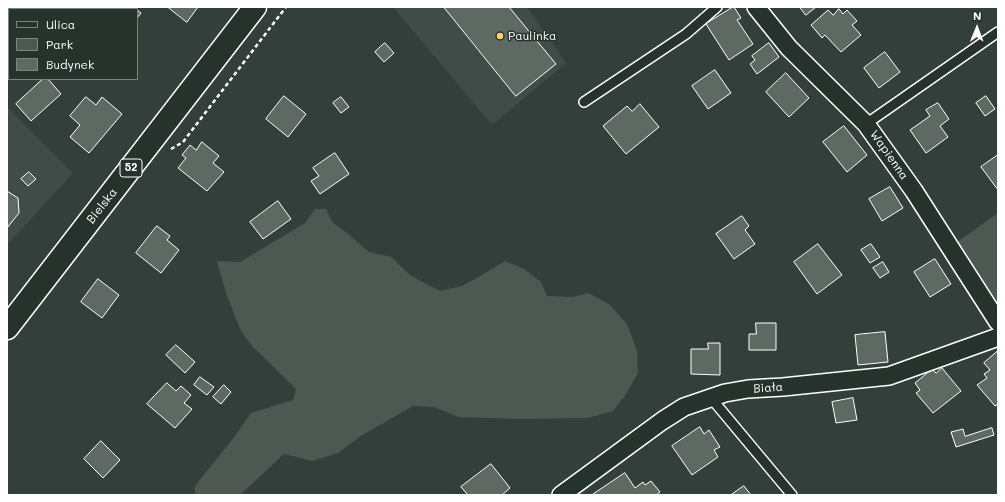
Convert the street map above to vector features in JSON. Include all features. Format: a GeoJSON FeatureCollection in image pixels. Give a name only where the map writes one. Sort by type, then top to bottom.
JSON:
{"type":"FeatureCollection","features":[{"type":"Feature","properties":{"kind":"main road","name":"Bielska"},"geometry":{"type":"LineString","coordinates":[[7,328],[255,7]]}},
{"type":"Feature","properties":{"kind":"street","name":"Wapienna"},"geometry":{"type":"LineString","coordinates":[[756,7],[789,48],[866,124],[914,192],[998,322]]}},
{"type":"Feature","properties":{"kind":"street","name":"Biała"},"geometry":{"type":"LineString","coordinates":[[561,495],[662,421],[684,407],[725,393],[890,376],[998,337]]}},
{"type":"Feature","properties":{"kind":"lane"},"geometry":{"type":"LineString","coordinates":[[584,102],[686,34],[717,7]]}},
{"type":"Feature","properties":{"kind":"lane"},"geometry":{"type":"LineString","coordinates":[[866,124],[998,32]]}},
{"type":"Feature","properties":{"kind":"lane"},"geometry":{"type":"LineString","coordinates":[[711,398],[792,495]]}},
{"type":"Feature","properties":{"kind":"path"},"geometry":{"type":"LineString","coordinates":[[171,150],[183,142],[286,7]]}},
{"type":"Feature","properties":{"kind":"shaded area"},"geometry":{"type":"Polygon","coordinates":[[[393,7],[527,7],[566,63],[492,125],[393,7]]]}},
{"type":"Feature","properties":{"kind":"shaded area"},"geometry":{"type":"Polygon","coordinates":[[[7,107],[73,173],[7,245],[7,107]]]}},
{"type":"Feature","properties":{"kind":"green space"},"geometry":{"type":"Polygon","coordinates":[[[315,209],[326,209],[332,222],[369,252],[391,257],[410,275],[440,291],[462,286],[505,261],[524,269],[541,282],[547,296],[572,297],[588,293],[609,304],[627,324],[637,351],[638,373],[625,396],[613,411],[588,418],[521,419],[459,417],[434,407],[413,406],[361,436],[338,453],[312,461],[284,454],[240,495],[195,495],[195,486],[235,436],[251,413],[293,400],[296,389],[252,346],[241,331],[227,296],[217,261],[240,262],[305,223],[315,209]]]}},
{"type":"Feature","properties":{"kind":"green space"},"geometry":{"type":"Polygon","coordinates":[[[998,213],[998,322],[950,247],[998,213]]]}},
{"type":"Feature","properties":{"kind":"building"},"geometry":{"type":"Polygon","coordinates":[[[119,7],[120,8],[108,8],[119,7]]]}},
{"type":"Feature","properties":{"kind":"building"},"geometry":{"type":"Polygon","coordinates":[[[168,7],[198,7],[187,22],[168,7]]]}},
{"type":"Feature","properties":{"kind":"building","name":"Paulinka"},"geometry":{"type":"Polygon","coordinates":[[[444,7],[509,7],[556,64],[516,96],[444,7]]]}},
{"type":"Feature","properties":{"kind":"building"},"geometry":{"type":"Polygon","coordinates":[[[733,7],[741,18],[737,20],[753,44],[729,60],[706,24],[733,7]]]}},
{"type":"Feature","properties":{"kind":"building"},"geometry":{"type":"Polygon","coordinates":[[[800,7],[816,7],[806,15],[800,7]]]}},
{"type":"Feature","properties":{"kind":"building"},"geometry":{"type":"Polygon","coordinates":[[[839,9],[843,14],[847,10],[857,21],[852,25],[861,35],[841,52],[825,35],[822,38],[811,25],[828,10],[833,15],[839,9]]]}},
{"type":"Feature","properties":{"kind":"building"},"geometry":{"type":"Polygon","coordinates":[[[385,43],[394,53],[384,62],[375,52],[385,43]]]}},
{"type":"Feature","properties":{"kind":"building"},"geometry":{"type":"Polygon","coordinates":[[[769,43],[779,57],[757,74],[750,64],[755,60],[752,56],[769,43]]]}},
{"type":"Feature","properties":{"kind":"building"},"geometry":{"type":"Polygon","coordinates":[[[885,52],[900,72],[879,88],[864,68],[885,52]]]}},
{"type":"Feature","properties":{"kind":"building"},"geometry":{"type":"Polygon","coordinates":[[[715,70],[731,93],[708,109],[692,86],[715,70]]]}},
{"type":"Feature","properties":{"kind":"building"},"geometry":{"type":"Polygon","coordinates":[[[786,73],[809,98],[789,117],[766,92],[786,73]]]}},
{"type":"Feature","properties":{"kind":"building"},"geometry":{"type":"Polygon","coordinates":[[[42,80],[49,80],[61,94],[31,121],[16,104],[42,80]]]}},
{"type":"Feature","properties":{"kind":"building"},"geometry":{"type":"Polygon","coordinates":[[[284,96],[306,114],[288,137],[266,119],[284,96]]]}},
{"type":"Feature","properties":{"kind":"building"},"geometry":{"type":"Polygon","coordinates":[[[986,96],[995,109],[985,116],[976,103],[986,96]]]}},
{"type":"Feature","properties":{"kind":"building"},"geometry":{"type":"Polygon","coordinates":[[[86,97],[96,105],[102,97],[122,114],[89,153],[70,137],[80,125],[70,116],[86,97]]]}},
{"type":"Feature","properties":{"kind":"building"},"geometry":{"type":"Polygon","coordinates":[[[341,97],[349,107],[341,113],[333,103],[341,97]]]}},
{"type":"Feature","properties":{"kind":"building"},"geometry":{"type":"Polygon","coordinates":[[[938,103],[949,119],[940,126],[948,137],[926,153],[910,130],[930,116],[926,110],[938,103]]]}},
{"type":"Feature","properties":{"kind":"building"},"geometry":{"type":"Polygon","coordinates":[[[640,104],[659,127],[626,154],[603,126],[627,106],[632,111],[640,104]]]}},
{"type":"Feature","properties":{"kind":"building"},"geometry":{"type":"Polygon","coordinates":[[[844,126],[867,155],[847,172],[823,142],[844,126]]]}},
{"type":"Feature","properties":{"kind":"building"},"geometry":{"type":"Polygon","coordinates":[[[202,142],[219,156],[213,163],[224,172],[207,191],[178,168],[186,158],[182,155],[190,145],[196,150],[202,142]]]}},
{"type":"Feature","properties":{"kind":"building"},"geometry":{"type":"Polygon","coordinates":[[[335,153],[349,174],[320,194],[311,181],[319,176],[313,168],[335,153]]]}},
{"type":"Feature","properties":{"kind":"building"},"geometry":{"type":"Polygon","coordinates":[[[998,155],[998,190],[981,167],[998,155]]]}},
{"type":"Feature","properties":{"kind":"building"},"geometry":{"type":"Polygon","coordinates":[[[29,172],[36,179],[28,186],[21,179],[29,172]]]}},
{"type":"Feature","properties":{"kind":"building"},"geometry":{"type":"Polygon","coordinates":[[[890,187],[903,208],[882,221],[869,199],[890,187]]]}},
{"type":"Feature","properties":{"kind":"building"},"geometry":{"type":"Polygon","coordinates":[[[7,191],[18,198],[19,213],[7,228],[7,191]]]}},
{"type":"Feature","properties":{"kind":"building"},"geometry":{"type":"Polygon","coordinates":[[[278,201],[291,219],[263,239],[250,222],[278,201]]]}},
{"type":"Feature","properties":{"kind":"building"},"geometry":{"type":"Polygon","coordinates":[[[742,216],[749,226],[745,230],[755,244],[734,259],[716,234],[742,216]]]}},
{"type":"Feature","properties":{"kind":"building"},"geometry":{"type":"Polygon","coordinates":[[[157,226],[170,236],[167,240],[179,250],[161,273],[136,253],[157,226]]]}},
{"type":"Feature","properties":{"kind":"building"},"geometry":{"type":"Polygon","coordinates":[[[818,244],[842,275],[817,294],[794,262],[818,244]]]}},
{"type":"Feature","properties":{"kind":"building"},"geometry":{"type":"Polygon","coordinates":[[[871,244],[880,257],[870,263],[861,250],[871,244]]]}},
{"type":"Feature","properties":{"kind":"building"},"geometry":{"type":"Polygon","coordinates":[[[935,259],[951,284],[930,297],[914,272],[935,259]]]}},
{"type":"Feature","properties":{"kind":"building"},"geometry":{"type":"Polygon","coordinates":[[[883,262],[889,272],[880,278],[873,268],[883,262]]]}},
{"type":"Feature","properties":{"kind":"building"},"geometry":{"type":"Polygon","coordinates":[[[98,279],[119,295],[102,318],[81,302],[98,279]]]}},
{"type":"Feature","properties":{"kind":"building"},"geometry":{"type":"Polygon","coordinates":[[[756,323],[776,323],[776,350],[749,350],[749,334],[756,334],[756,323]]]}},
{"type":"Feature","properties":{"kind":"building"},"geometry":{"type":"Polygon","coordinates":[[[885,332],[888,362],[858,365],[855,335],[885,332]]]}},
{"type":"Feature","properties":{"kind":"building"},"geometry":{"type":"Polygon","coordinates":[[[708,343],[720,343],[720,375],[691,374],[691,349],[708,349],[708,343]]]}},
{"type":"Feature","properties":{"kind":"building"},"geometry":{"type":"Polygon","coordinates":[[[176,345],[195,362],[185,373],[166,355],[176,345]]]}},
{"type":"Feature","properties":{"kind":"building"},"geometry":{"type":"Polygon","coordinates":[[[998,351],[998,404],[995,406],[977,385],[987,378],[984,374],[990,370],[984,363],[998,351]]]}},
{"type":"Feature","properties":{"kind":"building"},"geometry":{"type":"Polygon","coordinates":[[[942,368],[961,391],[933,413],[916,393],[920,390],[915,383],[932,369],[936,373],[942,368]]]}},
{"type":"Feature","properties":{"kind":"building"},"geometry":{"type":"Polygon","coordinates":[[[200,377],[214,387],[207,395],[194,385],[200,377]]]}},
{"type":"Feature","properties":{"kind":"building"},"geometry":{"type":"Polygon","coordinates":[[[167,383],[176,391],[181,386],[191,395],[184,403],[192,409],[175,428],[147,404],[167,383]]]}},
{"type":"Feature","properties":{"kind":"building"},"geometry":{"type":"Polygon","coordinates":[[[224,385],[231,392],[221,404],[213,397],[224,385]]]}},
{"type":"Feature","properties":{"kind":"building"},"geometry":{"type":"Polygon","coordinates":[[[853,398],[857,420],[836,423],[832,402],[853,398]]]}},
{"type":"Feature","properties":{"kind":"building"},"geometry":{"type":"Polygon","coordinates":[[[700,427],[704,434],[709,430],[720,447],[714,450],[718,457],[692,475],[672,446],[700,427]]]}},
{"type":"Feature","properties":{"kind":"building"},"geometry":{"type":"Polygon","coordinates":[[[992,428],[994,435],[956,447],[951,432],[963,429],[965,436],[992,428]]]}},
{"type":"Feature","properties":{"kind":"building"},"geometry":{"type":"Polygon","coordinates":[[[101,441],[120,460],[103,478],[84,459],[101,441]]]}},
{"type":"Feature","properties":{"kind":"building"},"geometry":{"type":"Polygon","coordinates":[[[491,464],[510,488],[502,495],[468,495],[461,487],[491,464]]]}},
{"type":"Feature","properties":{"kind":"building"},"geometry":{"type":"Polygon","coordinates":[[[625,473],[635,488],[643,482],[645,485],[651,481],[660,492],[656,495],[592,495],[625,473]]]}},
{"type":"Feature","properties":{"kind":"building"},"geometry":{"type":"Polygon","coordinates":[[[744,486],[751,495],[731,495],[744,486]]]}},
{"type":"Feature","properties":{"kind":"place","name":"Paulinka"},"geometry":{"type":"Point","coordinates":[500,36]}}]}
